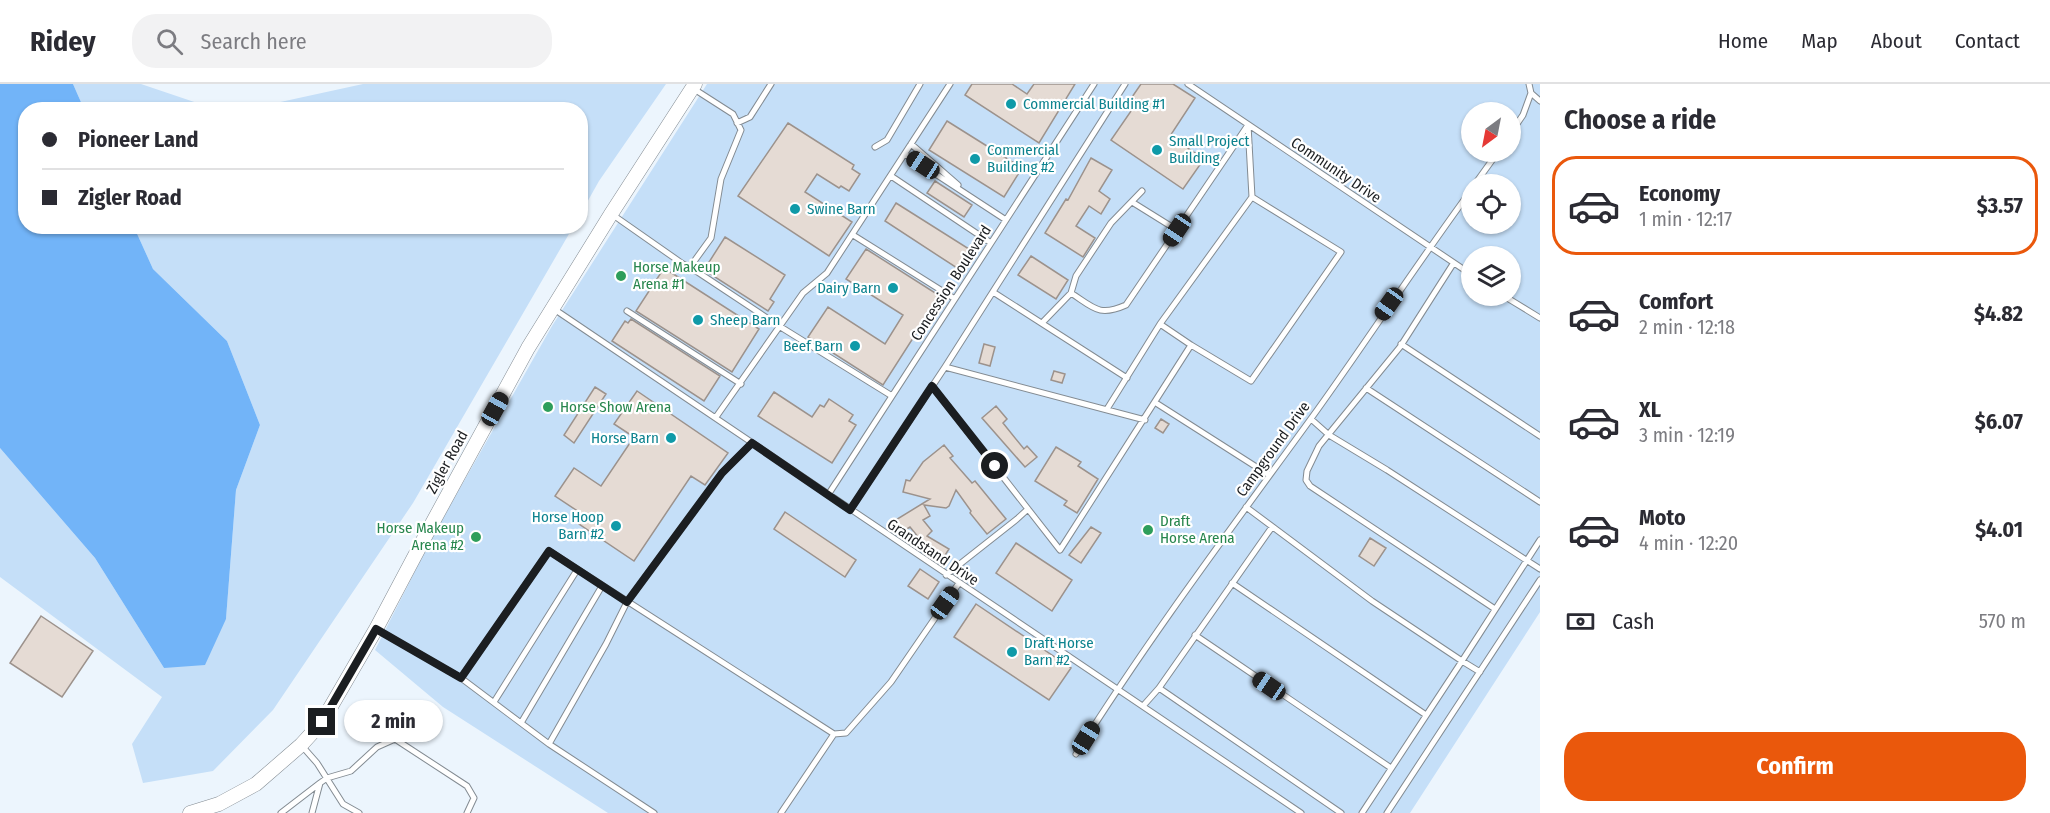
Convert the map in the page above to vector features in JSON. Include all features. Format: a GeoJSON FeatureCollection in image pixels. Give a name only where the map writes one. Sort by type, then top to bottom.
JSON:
{"type":"FeatureCollection","features":[{"type":"Feature","properties":{"kind":"street","name":"Zigler Road"},"geometry":{"type":"LineString","coordinates":[[190,813],[219,804],[256,784],[301,745],[322,722],[376,629],[528,348],[693,86]]}},
{"type":"Feature","properties":{"kind":"lane"},"geometry":{"type":"LineString","coordinates":[[737,123],[750,117],[771,84]]}},
{"type":"Feature","properties":{"kind":"lane"},"geometry":{"type":"LineString","coordinates":[[875,147],[887,140],[920,84]]}},
{"type":"Feature","properties":{"kind":"lane"},"geometry":{"type":"LineString","coordinates":[[716,417],[803,293],[827,273],[950,84]]}},
{"type":"Feature","properties":{"kind":"lane","name":"Concession Boulevard"},"geometry":{"type":"LineString","coordinates":[[828,495],[1094,84]]}},
{"type":"Feature","properties":{"kind":"lane"},"geometry":{"type":"LineString","coordinates":[[850,510],[945,367],[1125,84]]}},
{"type":"Feature","properties":{"kind":"lane","name":"Community Drive"},"geometry":{"type":"LineString","coordinates":[[1188,84],[1461,269]]}},
{"type":"Feature","properties":{"kind":"lane"},"geometry":{"type":"LineString","coordinates":[[1529,84],[1532,93],[1540,101]]}},
{"type":"Feature","properties":{"kind":"lane"},"geometry":{"type":"LineString","coordinates":[[690,267],[711,238],[721,179],[741,130],[733,114],[693,86]]}},
{"type":"Feature","properties":{"kind":"lane"},"geometry":{"type":"LineString","coordinates":[[1521,118],[1532,93]]}},
{"type":"Feature","properties":{"kind":"lane"},"geometry":{"type":"LineString","coordinates":[[1107,409],[1160,324],[1252,197],[1248,125]]}},
{"type":"Feature","properties":{"kind":"lane"},"geometry":{"type":"LineString","coordinates":[[1071,293],[1094,309],[1110,312],[1126,305],[1248,125]]}},
{"type":"Feature","properties":{"kind":"lane"},"geometry":{"type":"LineString","coordinates":[[911,144],[975,199]]}},
{"type":"Feature","properties":{"kind":"lane"},"geometry":{"type":"LineString","coordinates":[[905,154],[1006,220]]}},
{"type":"Feature","properties":{"kind":"lane"},"geometry":{"type":"LineString","coordinates":[[891,176],[991,243]]}},
{"type":"Feature","properties":{"kind":"lane"},"geometry":{"type":"LineString","coordinates":[[1042,323],[1071,293],[1076,276],[1111,223],[1142,191]]}},
{"type":"Feature","properties":{"kind":"lane"},"geometry":{"type":"LineString","coordinates":[[1160,324],[1251,381],[1341,252],[1252,197]]}},
{"type":"Feature","properties":{"kind":"lane"},"geometry":{"type":"LineString","coordinates":[[1132,202],[1177,230]]}},
{"type":"Feature","properties":{"kind":"lane","name":"Campground Drive"},"geometry":{"type":"LineString","coordinates":[[1076,754],[1117,688],[1311,419],[1461,204]]}},
{"type":"Feature","properties":{"kind":"lane"},"geometry":{"type":"LineString","coordinates":[[611,214],[683,264],[892,396]]}},
{"type":"Feature","properties":{"kind":"lane"},"geometry":{"type":"LineString","coordinates":[[853,235],[955,299]]}},
{"type":"Feature","properties":{"kind":"lane"},"geometry":{"type":"LineString","coordinates":[[1453,264],[1401,344],[1319,446],[1307,471],[1306,480],[1310,486],[1495,609]]}},
{"type":"Feature","properties":{"kind":"lane"},"geometry":{"type":"LineString","coordinates":[[993,292],[1127,378]]}},
{"type":"Feature","properties":{"kind":"lane"},"geometry":{"type":"LineString","coordinates":[[1520,306],[1540,318]]}},
{"type":"Feature","properties":{"kind":"lane","name":"Grandstand Drive"},"geometry":{"type":"LineString","coordinates":[[553,309],[1301,813]]}},
{"type":"Feature","properties":{"kind":"lane"},"geometry":{"type":"LineString","coordinates":[[627,311],[741,384]]}},
{"type":"Feature","properties":{"kind":"lane"},"geometry":{"type":"LineString","coordinates":[[1401,344],[1540,436]]}},
{"type":"Feature","properties":{"kind":"lane"},"geometry":{"type":"LineString","coordinates":[[932,386],[1060,550],[1191,345]]}},
{"type":"Feature","properties":{"kind":"lane"},"geometry":{"type":"LineString","coordinates":[[945,367],[1145,420]]}},
{"type":"Feature","properties":{"kind":"lane"},"geometry":{"type":"LineString","coordinates":[[1366,388],[1540,502]]}},
{"type":"Feature","properties":{"kind":"lane"},"geometry":{"type":"LineString","coordinates":[[1156,403],[1269,475]]}},
{"type":"Feature","properties":{"kind":"lane"},"geometry":{"type":"LineString","coordinates":[[1311,419],[1329,435],[1388,470],[1540,569]]}},
{"type":"Feature","properties":{"kind":"lane"},"geometry":{"type":"LineString","coordinates":[[549,744],[601,655],[627,602],[722,473],[752,443]]}},
{"type":"Feature","properties":{"kind":"lane"},"geometry":{"type":"LineString","coordinates":[[1246,507],[1372,601],[1480,672]]}},
{"type":"Feature","properties":{"kind":"lane"},"geometry":{"type":"LineString","coordinates":[[946,575],[1028,509]]}},
{"type":"Feature","properties":{"kind":"lane"},"geometry":{"type":"LineString","coordinates":[[1143,706],[1159,688],[1272,527]]}},
{"type":"Feature","properties":{"kind":"lane"},"geometry":{"type":"LineString","coordinates":[[1362,813],[1540,540]]}},
{"type":"Feature","properties":{"kind":"lane"},"geometry":{"type":"LineString","coordinates":[[461,678],[549,551],[834,734],[846,733],[891,681],[959,583]]}},
{"type":"Feature","properties":{"kind":"lane"},"geometry":{"type":"LineString","coordinates":[[494,702],[577,570]]}},
{"type":"Feature","properties":{"kind":"lane"},"geometry":{"type":"LineString","coordinates":[[1388,813],[1540,580]]}},
{"type":"Feature","properties":{"kind":"lane"},"geometry":{"type":"LineString","coordinates":[[1232,583],[1426,715]]}},
{"type":"Feature","properties":{"kind":"lane"},"geometry":{"type":"LineString","coordinates":[[521,723],[602,586]]}},
{"type":"Feature","properties":{"kind":"lane"},"geometry":{"type":"LineString","coordinates":[[376,629],[461,678],[549,744],[654,813]]}},
{"type":"Feature","properties":{"kind":"lane"},"geometry":{"type":"LineString","coordinates":[[1195,635],[1391,768]]}},
{"type":"Feature","properties":{"kind":"lane"},"geometry":{"type":"LineString","coordinates":[[1159,688],[1341,813]]}},
{"type":"Feature","properties":{"kind":"lane"},"geometry":{"type":"LineString","coordinates":[[781,813],[834,734]]}},
{"type":"Feature","properties":{"kind":"lane"},"geometry":{"type":"LineString","coordinates":[[281,813],[327,778],[351,771],[377,747],[394,739],[467,786],[474,798],[467,813]]}},
{"type":"Feature","properties":{"kind":"lane"},"geometry":{"type":"LineString","coordinates":[[301,745],[327,778],[343,804],[359,813]]}},
{"type":"Feature","properties":{"kind":"lane"},"geometry":{"type":"LineString","coordinates":[[312,813],[320,783]]}},
{"type":"Feature","properties":{"kind":"shaded area"},"geometry":{"type":"Polygon","coordinates":[[[73,84],[141,84],[194,102],[81,102],[73,84]]]}},
{"type":"Feature","properties":{"kind":"shaded area"},"geometry":{"type":"Polygon","coordinates":[[[363,84],[666,84],[588,201],[588,102],[280,102],[363,84]]]}},
{"type":"Feature","properties":{"kind":"shaded area"},"geometry":{"type":"Polygon","coordinates":[[[707,84],[1540,84],[1540,612],[1410,813],[608,813],[443,707],[375,650],[434,534],[552,326],[707,84]]]}},
{"type":"Feature","properties":{"kind":"shaded area"},"geometry":{"type":"Polygon","coordinates":[[[137,234],[569,234],[413,503],[273,710],[213,771],[143,783],[132,744],[162,697],[0,577],[0,448],[95,558],[164,668],[226,619],[236,490],[260,425],[227,341],[153,269],[137,234]]]}},
{"type":"Feature","properties":{"kind":"water"},"geometry":{"type":"Polygon","coordinates":[[[0,84],[73,84],[81,102],[18,102],[18,234],[137,234],[153,269],[227,341],[260,425],[236,490],[226,619],[205,665],[164,668],[95,558],[0,448],[0,84]]]}},
{"type":"Feature","properties":{"kind":"building","name":"Commercial Building #1"},"geometry":{"type":"Polygon","coordinates":[[[972,84],[1012,84],[1027,94],[1034,84],[1075,84],[1039,143],[965,95],[972,84]]]}},
{"type":"Feature","properties":{"kind":"building","name":"Small Project Building"},"geometry":{"type":"Polygon","coordinates":[[[1141,84],[1173,84],[1195,98],[1170,136],[1204,159],[1183,189],[1111,140],[1138,101],[1132,97],[1141,84]]]}},
{"type":"Feature","properties":{"kind":"building","name":"Commercial Building #2"},"geometry":{"type":"Polygon","coordinates":[[[947,121],[1022,168],[1004,197],[929,150],[947,121]]]}},
{"type":"Feature","properties":{"kind":"building"},"geometry":{"type":"Polygon","coordinates":[[[788,123],[854,165],[852,169],[860,174],[849,191],[841,186],[839,188],[817,174],[805,192],[852,222],[829,256],[738,196],[788,123]]]}},
{"type":"Feature","properties":{"kind":"building"},"geometry":{"type":"Polygon","coordinates":[[[1091,158],[1112,170],[1099,191],[1110,199],[1101,214],[1089,206],[1076,226],[1095,238],[1083,257],[1045,233],[1066,199],[1068,200],[1091,158]]]}},
{"type":"Feature","properties":{"kind":"building"},"geometry":{"type":"Polygon","coordinates":[[[935,181],[972,205],[964,217],[927,193],[935,181]]]}},
{"type":"Feature","properties":{"kind":"building"},"geometry":{"type":"Polygon","coordinates":[[[896,203],[969,249],[957,268],[885,221],[896,203]]]}},
{"type":"Feature","properties":{"kind":"building"},"geometry":{"type":"Polygon","coordinates":[[[725,237],[785,275],[770,299],[774,302],[768,311],[704,270],[725,237]]]}},
{"type":"Feature","properties":{"kind":"building"},"geometry":{"type":"Polygon","coordinates":[[[866,249],[940,296],[883,385],[808,337],[828,307],[885,344],[903,315],[846,279],[866,249]]]}},
{"type":"Feature","properties":{"kind":"building"},"geometry":{"type":"Polygon","coordinates":[[[1031,256],[1068,280],[1056,299],[1018,275],[1031,256]]]}},
{"type":"Feature","properties":{"kind":"building","name":"Sheep Barn"},"geometry":{"type":"Polygon","coordinates":[[[664,268],[759,329],[732,372],[636,311],[664,268]]]}},
{"type":"Feature","properties":{"kind":"building"},"geometry":{"type":"Polygon","coordinates":[[[631,319],[720,376],[704,401],[612,341],[625,321],[628,323],[631,319]]]}},
{"type":"Feature","properties":{"kind":"building"},"geometry":{"type":"Polygon","coordinates":[[[984,344],[995,347],[990,366],[979,363],[984,344]]]}},
{"type":"Feature","properties":{"kind":"building"},"geometry":{"type":"Polygon","coordinates":[[[1054,371],[1065,374],[1062,383],[1051,380],[1054,371]]]}},
{"type":"Feature","properties":{"kind":"building"},"geometry":{"type":"Polygon","coordinates":[[[595,387],[606,394],[574,443],[564,435],[595,387]]]}},
{"type":"Feature","properties":{"kind":"building"},"geometry":{"type":"Polygon","coordinates":[[[637,391],[728,453],[705,485],[691,476],[634,561],[576,522],[582,514],[555,496],[574,468],[601,486],[634,437],[614,424],[637,391]]]}},
{"type":"Feature","properties":{"kind":"building"},"geometry":{"type":"Polygon","coordinates":[[[774,392],[812,417],[820,405],[824,407],[829,399],[853,415],[849,421],[856,425],[832,463],[758,416],[774,392]]]}},
{"type":"Feature","properties":{"kind":"building"},"geometry":{"type":"Polygon","coordinates":[[[996,406],[1007,419],[1003,423],[1024,449],[1027,446],[1037,457],[1025,467],[982,418],[996,406]]]}},
{"type":"Feature","properties":{"kind":"building"},"geometry":{"type":"Polygon","coordinates":[[[1161,419],[1169,424],[1163,433],[1155,428],[1161,419]]]}},
{"type":"Feature","properties":{"kind":"building"},"geometry":{"type":"Polygon","coordinates":[[[944,445],[953,456],[950,458],[972,483],[975,481],[1006,519],[987,534],[970,513],[971,511],[956,490],[946,508],[924,505],[930,516],[923,520],[932,531],[927,536],[949,549],[942,560],[922,548],[924,544],[910,527],[900,533],[894,521],[930,499],[903,492],[906,480],[910,481],[923,462],[944,445]]]}},
{"type":"Feature","properties":{"kind":"building"},"geometry":{"type":"Polygon","coordinates":[[[1056,447],[1081,462],[1078,466],[1098,479],[1077,513],[1064,505],[1067,501],[1035,481],[1056,447]]]}},
{"type":"Feature","properties":{"kind":"building"},"geometry":{"type":"Polygon","coordinates":[[[785,512],[856,560],[845,577],[774,529],[785,512]]]}},
{"type":"Feature","properties":{"kind":"building"},"geometry":{"type":"Polygon","coordinates":[[[1091,527],[1101,533],[1081,563],[1069,555],[1091,527]]]}},
{"type":"Feature","properties":{"kind":"building"},"geometry":{"type":"Polygon","coordinates":[[[1370,538],[1386,548],[1374,566],[1359,556],[1370,538]]]}},
{"type":"Feature","properties":{"kind":"building"},"geometry":{"type":"Polygon","coordinates":[[[1016,543],[1072,580],[1052,611],[996,573],[1016,543]]]}},
{"type":"Feature","properties":{"kind":"building"},"geometry":{"type":"Polygon","coordinates":[[[920,569],[939,582],[928,599],[908,586],[920,569]]]}},
{"type":"Feature","properties":{"kind":"building","name":"Draft Horse Barn #2"},"geometry":{"type":"Polygon","coordinates":[[[976,604],[1071,668],[1049,700],[954,637],[976,604]]]}},
{"type":"Feature","properties":{"kind":"building"},"geometry":{"type":"Polygon","coordinates":[[[41,616],[93,651],[62,697],[10,663],[41,616]]]}},
{"type":"Feature","properties":{"kind":"place","name":"Commercial Building #1"},"geometry":{"type":"Point","coordinates":[1011,104]}},
{"type":"Feature","properties":{"kind":"place","name":"Small Project Building"},"geometry":{"type":"Point","coordinates":[1157,150]}},
{"type":"Feature","properties":{"kind":"place","name":"Commercial Building #2"},"geometry":{"type":"Point","coordinates":[975,159]}},
{"type":"Feature","properties":{"kind":"place","name":"Swine Barn"},"geometry":{"type":"Point","coordinates":[795,209]}},
{"type":"Feature","properties":{"kind":"place","name":"Horse Makeup Arena #1"},"geometry":{"type":"Point","coordinates":[621,276]}},
{"type":"Feature","properties":{"kind":"place","name":"Dairy Barn"},"geometry":{"type":"Point","coordinates":[893,288]}},
{"type":"Feature","properties":{"kind":"place","name":"Sheep Barn"},"geometry":{"type":"Point","coordinates":[698,320]}},
{"type":"Feature","properties":{"kind":"place","name":"Beef Barn"},"geometry":{"type":"Point","coordinates":[855,346]}},
{"type":"Feature","properties":{"kind":"place","name":"Horse Show Arena"},"geometry":{"type":"Point","coordinates":[548,407]}},
{"type":"Feature","properties":{"kind":"place","name":"Horse Barn"},"geometry":{"type":"Point","coordinates":[671,438]}},
{"type":"Feature","properties":{"kind":"place","name":"Horse Hoop Barn #2"},"geometry":{"type":"Point","coordinates":[616,526]}},
{"type":"Feature","properties":{"kind":"place","name":"Draft Horse Arena"},"geometry":{"type":"Point","coordinates":[1148,530]}},
{"type":"Feature","properties":{"kind":"place","name":"Horse Makeup Arena #2"},"geometry":{"type":"Point","coordinates":[476,537]}},
{"type":"Feature","properties":{"kind":"place","name":"Draft Horse Barn #2"},"geometry":{"type":"Point","coordinates":[1012,652]}},
{"type":"Feature","properties":{"kind":"route"},"geometry":{"type":"LineString","coordinates":[[322,722],[376,629],[461,678],[549,551],[627,602],[722,473],[752,443],[850,510],[932,386],[995,466]]}}]}
